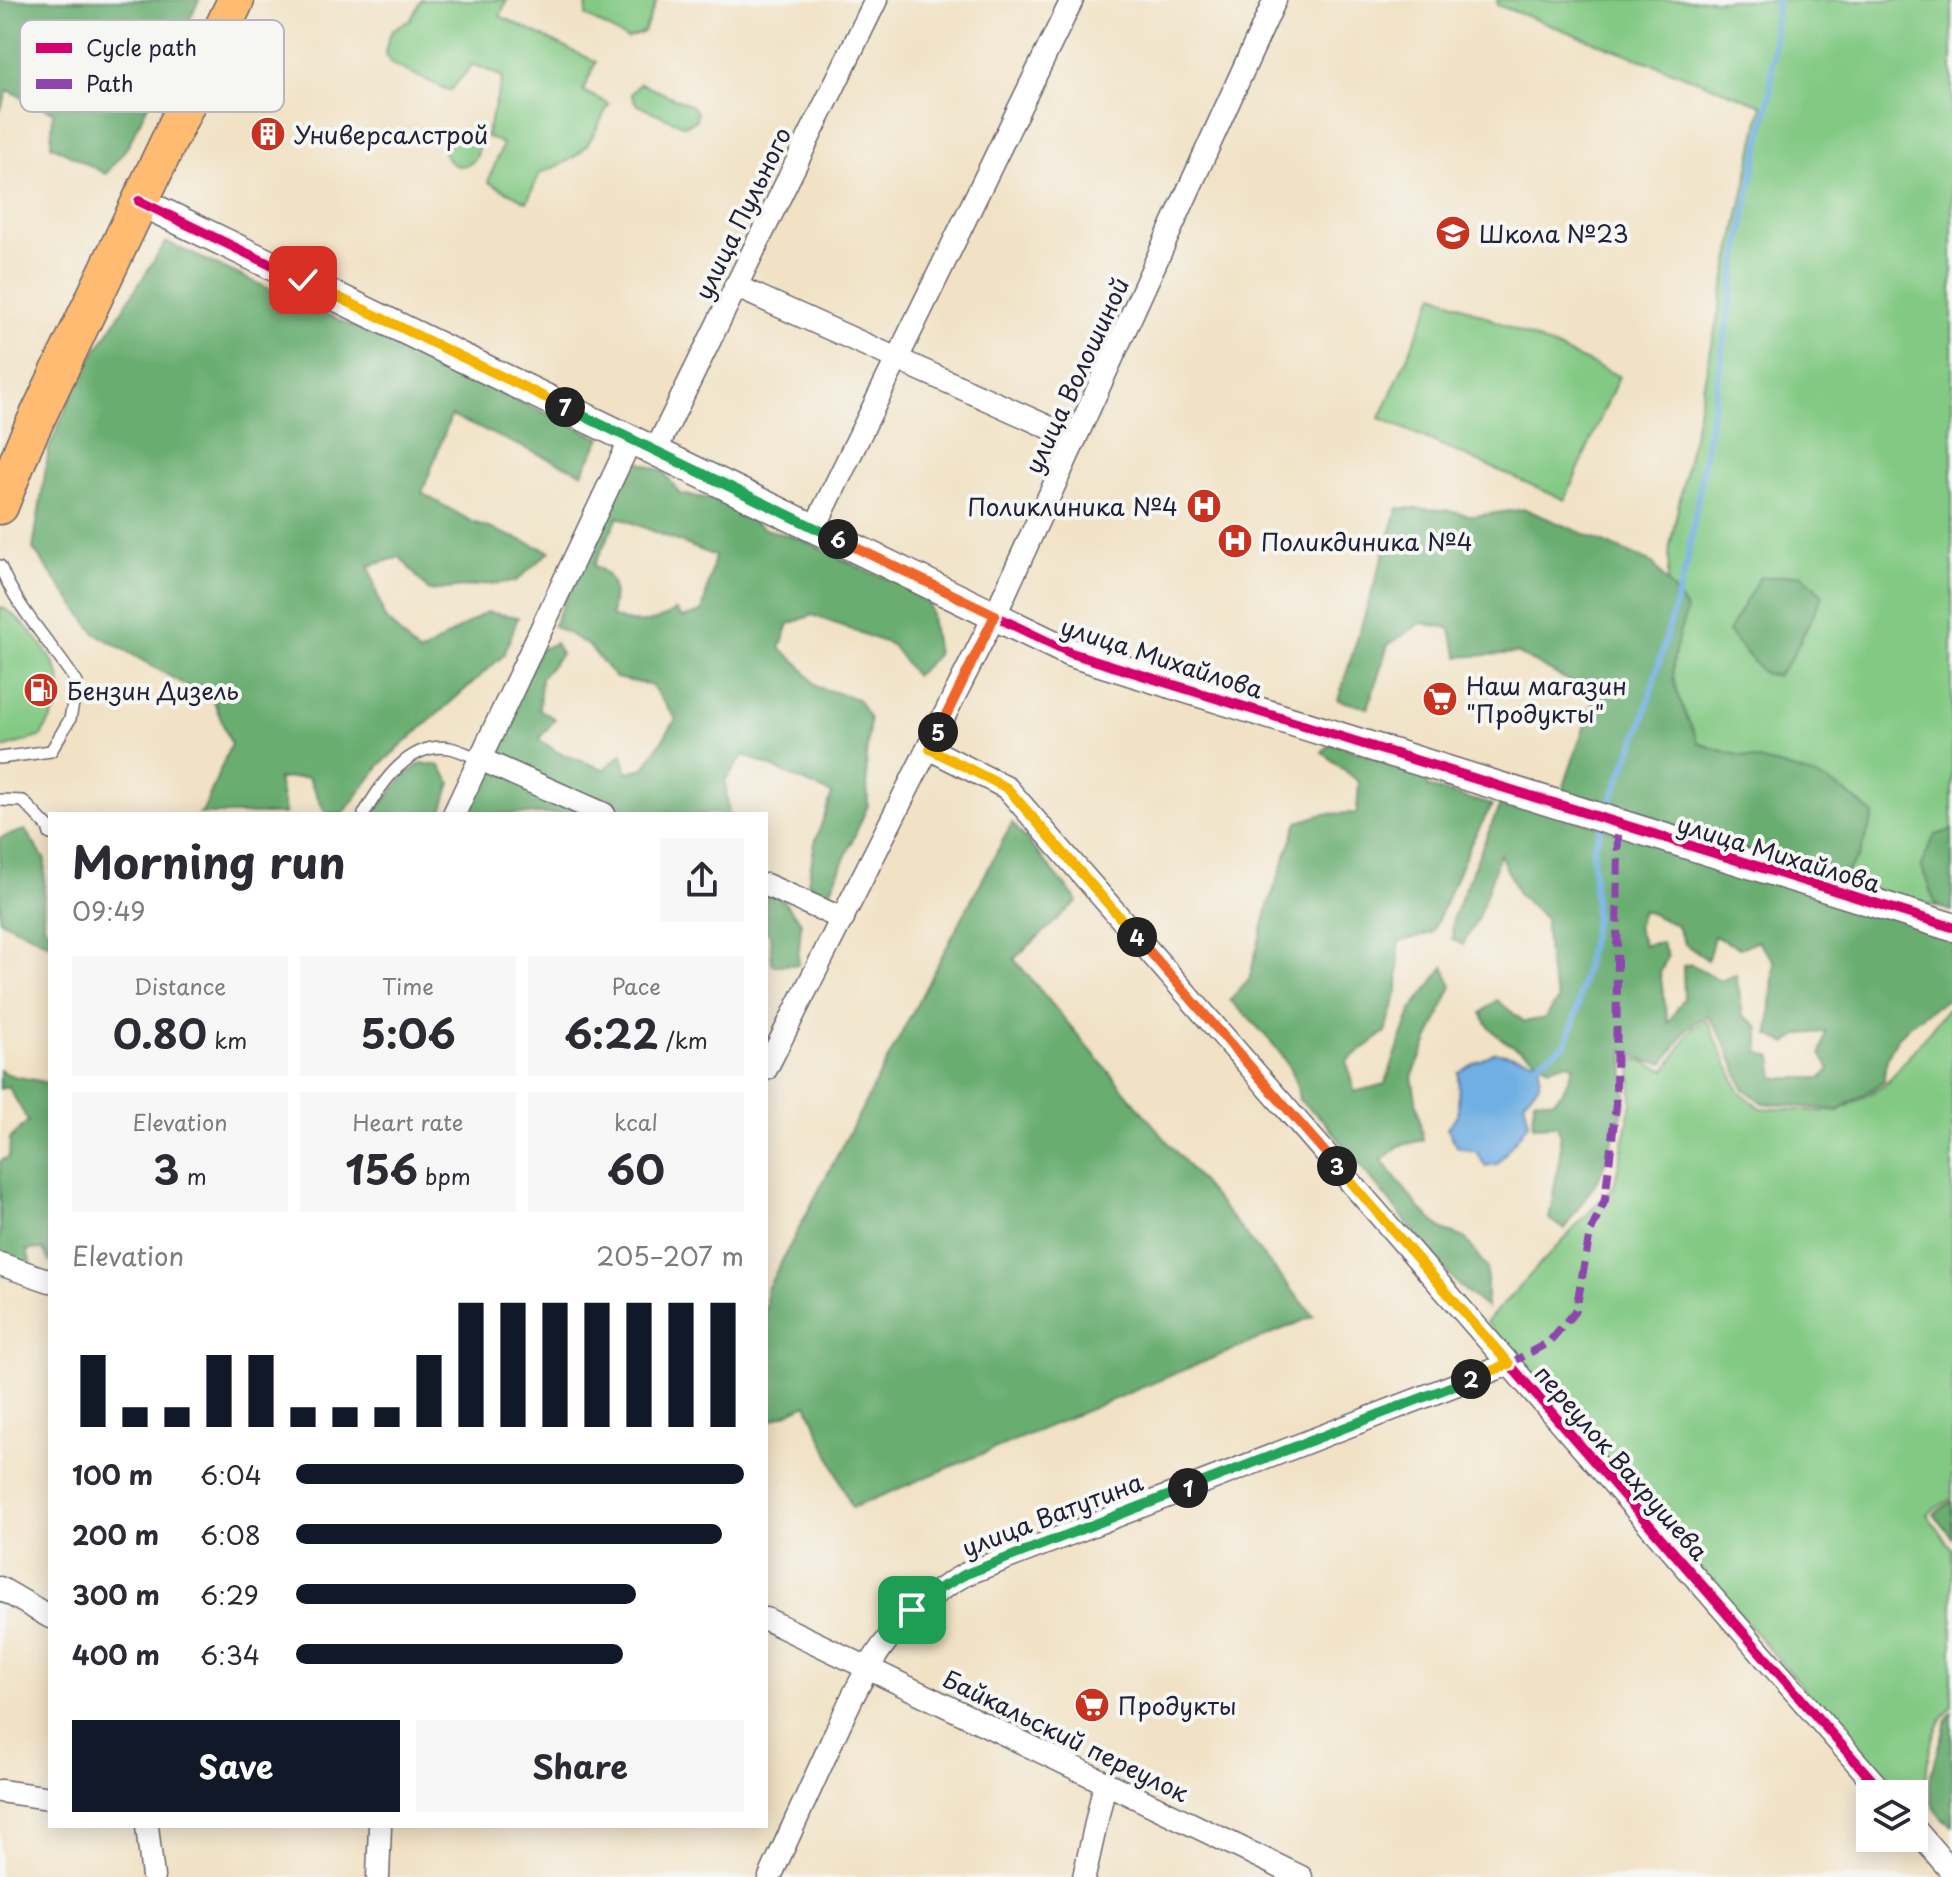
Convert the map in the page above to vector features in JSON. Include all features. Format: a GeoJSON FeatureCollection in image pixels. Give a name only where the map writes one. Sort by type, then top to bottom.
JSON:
{"type":"FeatureCollection","features":[{"type":"Feature","properties":{"kind":"main road"},"geometry":{"type":"LineString","coordinates":[[226,20],[236,0]]}},
{"type":"Feature","properties":{"kind":"main road"},"geometry":{"type":"LineString","coordinates":[[0,506],[13,449],[182,112]]}},
{"type":"Feature","properties":{"kind":"street","name":"улица Пульного"},"geometry":{"type":"LineString","coordinates":[[455,812],[644,444],[735,286],[876,0]]}},
{"type":"Feature","properties":{"kind":"street"},"geometry":{"type":"LineString","coordinates":[[815,527],[1072,0]]}},
{"type":"Feature","properties":{"kind":"street","name":"улица Волошиной"},"geometry":{"type":"LineString","coordinates":[[768,1065],[995,615],[1275,0]]}},
{"type":"Feature","properties":{"kind":"street","name":"улица Михайлова"},"geometry":{"type":"LineString","coordinates":[[139,201],[1071,653],[1952,927]]}},
{"type":"Feature","properties":{"kind":"street"},"geometry":{"type":"LineString","coordinates":[[735,286],[1075,439]]}},
{"type":"Feature","properties":{"kind":"street","name":"переулок Вахрушева"},"geometry":{"type":"LineString","coordinates":[[930,749],[1007,788],[1872,1780]]}},
{"type":"Feature","properties":{"kind":"street"},"geometry":{"type":"LineString","coordinates":[[480,759],[599,812]]}},
{"type":"Feature","properties":{"kind":"street"},"geometry":{"type":"LineString","coordinates":[[768,886],[843,919]]}},
{"type":"Feature","properties":{"kind":"street"},"geometry":{"type":"LineString","coordinates":[[0,1264],[48,1280]]}},
{"type":"Feature","properties":{"kind":"street","name":"улица Ватутина"},"geometry":{"type":"LineString","coordinates":[[770,1877],[865,1667],[912,1610],[933,1592],[966,1574],[1509,1364]]}},
{"type":"Feature","properties":{"kind":"street"},"geometry":{"type":"LineString","coordinates":[[0,1588],[48,1616]]}},
{"type":"Feature","properties":{"kind":"street","name":"Байкальский переулок"},"geometry":{"type":"LineString","coordinates":[[768,1620],[1301,1877]]}},
{"type":"Feature","properties":{"kind":"street"},"geometry":{"type":"LineString","coordinates":[[1084,1877],[1105,1783]]}},
{"type":"Feature","properties":{"kind":"street"},"geometry":{"type":"LineString","coordinates":[[0,1791],[48,1798]]}},
{"type":"Feature","properties":{"kind":"street"},"geometry":{"type":"LineString","coordinates":[[147,1828],[153,1877]]}},
{"type":"Feature","properties":{"kind":"street"},"geometry":{"type":"LineString","coordinates":[[378,1877],[380,1828]]}},
{"type":"Feature","properties":{"kind":"street"},"geometry":{"type":"LineString","coordinates":[[1928,1844],[1952,1872]]}},
{"type":"Feature","properties":{"kind":"lane"},"geometry":{"type":"LineString","coordinates":[[0,566],[10,593],[51,643],[77,683],[70,719],[51,751],[0,758]]}},
{"type":"Feature","properties":{"kind":"lane"},"geometry":{"type":"LineString","coordinates":[[365,812],[383,781],[421,751],[449,747],[480,759]]}},
{"type":"Feature","properties":{"kind":"lane"},"geometry":{"type":"LineString","coordinates":[[0,800],[23,801],[48,827]]}},
{"type":"Feature","properties":{"kind":"green space"},"geometry":{"type":"Polygon","coordinates":[[[0,0],[199,0],[189,20],[20,20],[20,96],[8,90],[0,111],[0,0]]]}},
{"type":"Feature","properties":{"kind":"green space"},"geometry":{"type":"Polygon","coordinates":[[[421,0],[507,0],[500,16],[596,62],[583,91],[609,104],[584,149],[568,161],[540,173],[527,202],[488,182],[503,144],[486,136],[503,77],[473,64],[450,91],[393,65],[385,54],[392,32],[410,21],[421,0]]]}},
{"type":"Feature","properties":{"kind":"green space"},"geometry":{"type":"Polygon","coordinates":[[[587,0],[657,0],[644,32],[627,39],[586,16],[587,0]]]}},
{"type":"Feature","properties":{"kind":"green space"},"geometry":{"type":"Polygon","coordinates":[[[1497,0],[1952,0],[1952,911],[1651,827],[1670,546],[1762,105],[1497,5],[1497,0]]]}},
{"type":"Feature","properties":{"kind":"green space"},"geometry":{"type":"Polygon","coordinates":[[[640,83],[692,106],[697,112],[696,120],[685,126],[637,105],[631,94],[640,83]]]}},
{"type":"Feature","properties":{"kind":"green space"},"geometry":{"type":"Polygon","coordinates":[[[53,112],[145,112],[128,146],[106,174],[51,145],[53,112]]]}},
{"type":"Feature","properties":{"kind":"green space"},"geometry":{"type":"Polygon","coordinates":[[[461,132],[473,137],[478,149],[473,161],[461,166],[449,161],[444,149],[449,137],[461,132]]]}},
{"type":"Feature","properties":{"kind":"green space"},"geometry":{"type":"Polygon","coordinates":[[[166,242],[601,438],[582,473],[451,416],[422,493],[473,522],[550,551],[516,581],[429,591],[400,557],[369,566],[384,617],[419,654],[486,612],[518,617],[504,655],[381,764],[345,812],[325,812],[308,777],[278,779],[285,812],[202,812],[231,744],[214,702],[95,633],[33,549],[49,448],[80,376],[166,242]]]}},
{"type":"Feature","properties":{"kind":"green space"},"geometry":{"type":"Polygon","coordinates":[[[1435,294],[1619,376],[1565,500],[1380,418],[1435,294]]]}},
{"type":"Feature","properties":{"kind":"green space"},"geometry":{"type":"Polygon","coordinates":[[[632,459],[664,472],[680,494],[717,500],[765,529],[801,539],[871,573],[927,590],[937,655],[915,676],[892,645],[813,615],[789,624],[780,648],[800,665],[817,687],[858,699],[870,719],[866,757],[868,805],[829,894],[808,883],[815,842],[832,794],[744,755],[725,781],[729,812],[462,812],[539,650],[555,643],[561,654],[541,678],[539,709],[555,719],[539,739],[557,752],[604,769],[622,754],[627,772],[644,768],[676,719],[651,685],[616,678],[589,646],[553,625],[632,459]],[[618,517],[594,565],[607,575],[613,586],[611,616],[636,623],[660,618],[676,610],[682,618],[702,612],[715,556],[618,517]]]}},
{"type":"Feature","properties":{"kind":"green space"},"geometry":{"type":"Polygon","coordinates":[[[1398,508],[1445,510],[1474,516],[1525,509],[1653,563],[1687,610],[1675,650],[1674,678],[1676,691],[1699,743],[1828,782],[1874,815],[1859,856],[1840,880],[1560,798],[1595,695],[1517,653],[1459,657],[1449,628],[1421,623],[1388,645],[1368,708],[1338,700],[1398,508]]]}},
{"type":"Feature","properties":{"kind":"green space"},"geometry":{"type":"Polygon","coordinates":[[[1801,574],[1823,595],[1792,657],[1777,676],[1763,673],[1728,632],[1759,578],[1801,574]]]}},
{"type":"Feature","properties":{"kind":"green space"},"geometry":{"type":"Polygon","coordinates":[[[0,607],[18,618],[46,652],[59,675],[61,691],[40,737],[0,749],[0,607]]]}},
{"type":"Feature","properties":{"kind":"green space"},"geometry":{"type":"Polygon","coordinates":[[[1331,743],[1426,774],[1428,787],[1492,805],[1472,841],[1432,933],[1399,942],[1398,990],[1386,1032],[1347,1061],[1354,1092],[1385,1084],[1412,1009],[1444,967],[1452,986],[1412,1077],[1423,1140],[1399,1146],[1382,1160],[1422,1211],[1445,1231],[1465,1238],[1487,1268],[1487,1308],[1458,1285],[1322,1119],[1299,1100],[1291,1071],[1283,1058],[1230,1000],[1249,979],[1269,903],[1298,822],[1323,814],[1357,813],[1359,782],[1322,752],[1331,743]]]}},
{"type":"Feature","properties":{"kind":"green space"},"geometry":{"type":"Polygon","coordinates":[[[422,763],[440,766],[451,783],[442,812],[376,812],[405,775],[422,763]]]}},
{"type":"Feature","properties":{"kind":"green space"},"geometry":{"type":"Polygon","coordinates":[[[1503,797],[1952,933],[1952,997],[1915,1021],[1896,1041],[1885,1066],[1884,1082],[1838,1110],[1763,1103],[1744,1089],[1725,1043],[1708,1015],[1688,1028],[1664,1063],[1645,1061],[1624,1049],[1626,1102],[1600,1176],[1564,1229],[1549,1219],[1561,1148],[1558,1125],[1533,1126],[1534,1099],[1553,1101],[1563,1091],[1574,1065],[1565,1063],[1549,1068],[1496,1034],[1481,1013],[1497,1000],[1524,1022],[1545,1018],[1558,1000],[1549,968],[1545,919],[1518,894],[1500,854],[1479,915],[1463,945],[1452,939],[1453,917],[1503,797]],[[1642,910],[1637,928],[1644,945],[1661,942],[1668,956],[1660,973],[1668,1023],[1684,998],[1683,966],[1691,964],[1721,981],[1736,974],[1743,1015],[1759,1027],[1759,1052],[1772,1057],[1775,1078],[1822,1078],[1830,1069],[1821,1054],[1826,1032],[1801,1034],[1786,1043],[1769,1035],[1774,961],[1757,941],[1740,948],[1714,936],[1708,960],[1685,944],[1676,925],[1642,910]]]}},
{"type":"Feature","properties":{"kind":"green space"},"geometry":{"type":"Polygon","coordinates":[[[1012,823],[1078,901],[1014,959],[1314,1316],[852,1508],[807,1404],[768,1422],[768,1287],[1012,823]]]}},
{"type":"Feature","properties":{"kind":"green space"},"geometry":{"type":"Polygon","coordinates":[[[25,830],[45,860],[43,925],[48,930],[48,943],[0,920],[0,838],[25,830]]]}},
{"type":"Feature","properties":{"kind":"green space"},"geometry":{"type":"Polygon","coordinates":[[[1952,830],[1952,911],[1936,906],[1921,865],[1935,835],[1952,830]]]}},
{"type":"Feature","properties":{"kind":"green space"},"geometry":{"type":"Polygon","coordinates":[[[768,883],[801,922],[798,965],[772,965],[768,883]]]}},
{"type":"Feature","properties":{"kind":"green space"},"geometry":{"type":"Polygon","coordinates":[[[1952,1003],[1952,1498],[1927,1514],[1952,1549],[1952,1706],[1935,1734],[1926,1780],[1883,1780],[1486,1322],[1614,1186],[1632,1103],[1631,1058],[1666,1070],[1692,1029],[1707,1020],[1740,1092],[1761,1108],[1837,1112],[1885,1085],[1952,1003]]]}},
{"type":"Feature","properties":{"kind":"green space"},"geometry":{"type":"Polygon","coordinates":[[[0,1070],[48,1083],[48,1259],[43,1249],[27,1250],[33,1272],[0,1263],[0,1161],[9,1157],[10,1139],[28,1121],[8,1086],[0,1089],[0,1070]]]}},
{"type":"Feature","properties":{"kind":"green space"},"geometry":{"type":"Polygon","coordinates":[[[1952,1501],[1952,1537],[1934,1514],[1952,1501]]]}},
{"type":"Feature","properties":{"kind":"green space"},"geometry":{"type":"Polygon","coordinates":[[[1952,1712],[1952,1826],[1935,1809],[1930,1787],[1933,1764],[1952,1712]]]}},
{"type":"Feature","properties":{"kind":"water"},"geometry":{"type":"Polygon","coordinates":[[[1495,1052],[1540,1061],[1539,1084],[1524,1100],[1529,1122],[1497,1164],[1485,1166],[1477,1152],[1457,1147],[1447,1128],[1458,1114],[1459,1072],[1495,1052]]]}},
{"type":"Feature","properties":{"kind":"waterway"},"geometry":{"type":"LineString","coordinates":[[1607,810],[1642,724],[1687,563],[1749,192],[1770,95],[1777,0]]}},
{"type":"Feature","properties":{"kind":"waterway"},"geometry":{"type":"LineString","coordinates":[[1540,1061],[1566,1044],[1576,1014],[1595,919],[1593,850],[1602,824]]}},
{"type":"Feature","properties":{"kind":"marked path"},"geometry":{"type":"LineString","coordinates":[[1509,1364],[1549,1342],[1576,1310],[1590,1233],[1605,1200],[1616,1104],[1618,823]]}},
{"type":"Feature","properties":{"kind":"cycle path"},"geometry":{"type":"LineString","coordinates":[[139,201],[1071,653],[1952,927]]}},
{"type":"Feature","properties":{"kind":"cycle path"},"geometry":{"type":"LineString","coordinates":[[930,749],[1007,788],[1872,1780]]}},
{"type":"Feature","properties":{"kind":"place","name":"Универсалстрой"},"geometry":{"type":"Point","coordinates":[268,134]}},
{"type":"Feature","properties":{"kind":"place","name":"Школа №23"},"geometry":{"type":"Point","coordinates":[1453,233]}},
{"type":"Feature","properties":{"kind":"place","name":"Поликлиника №4"},"geometry":{"type":"Point","coordinates":[1204,506]}},
{"type":"Feature","properties":{"kind":"place","name":"Поликдиника №4"},"geometry":{"type":"Point","coordinates":[1235,541]}},
{"type":"Feature","properties":{"kind":"place","name":"Бензин Дизель"},"geometry":{"type":"Point","coordinates":[41,690]}},
{"type":"Feature","properties":{"kind":"place","name":"Наш магазин \"Продукты\""},"geometry":{"type":"Point","coordinates":[1440,699]}},
{"type":"Feature","properties":{"kind":"place","name":"Продукты"},"geometry":{"type":"Point","coordinates":[1092,1705]}},
{"type":"Feature","properties":{"kind":"route"},"geometry":{"type":"LineString","coordinates":[[303,280],[995,615],[930,749],[1007,788],[1509,1364],[966,1574],[933,1592],[912,1610]]}}]}
